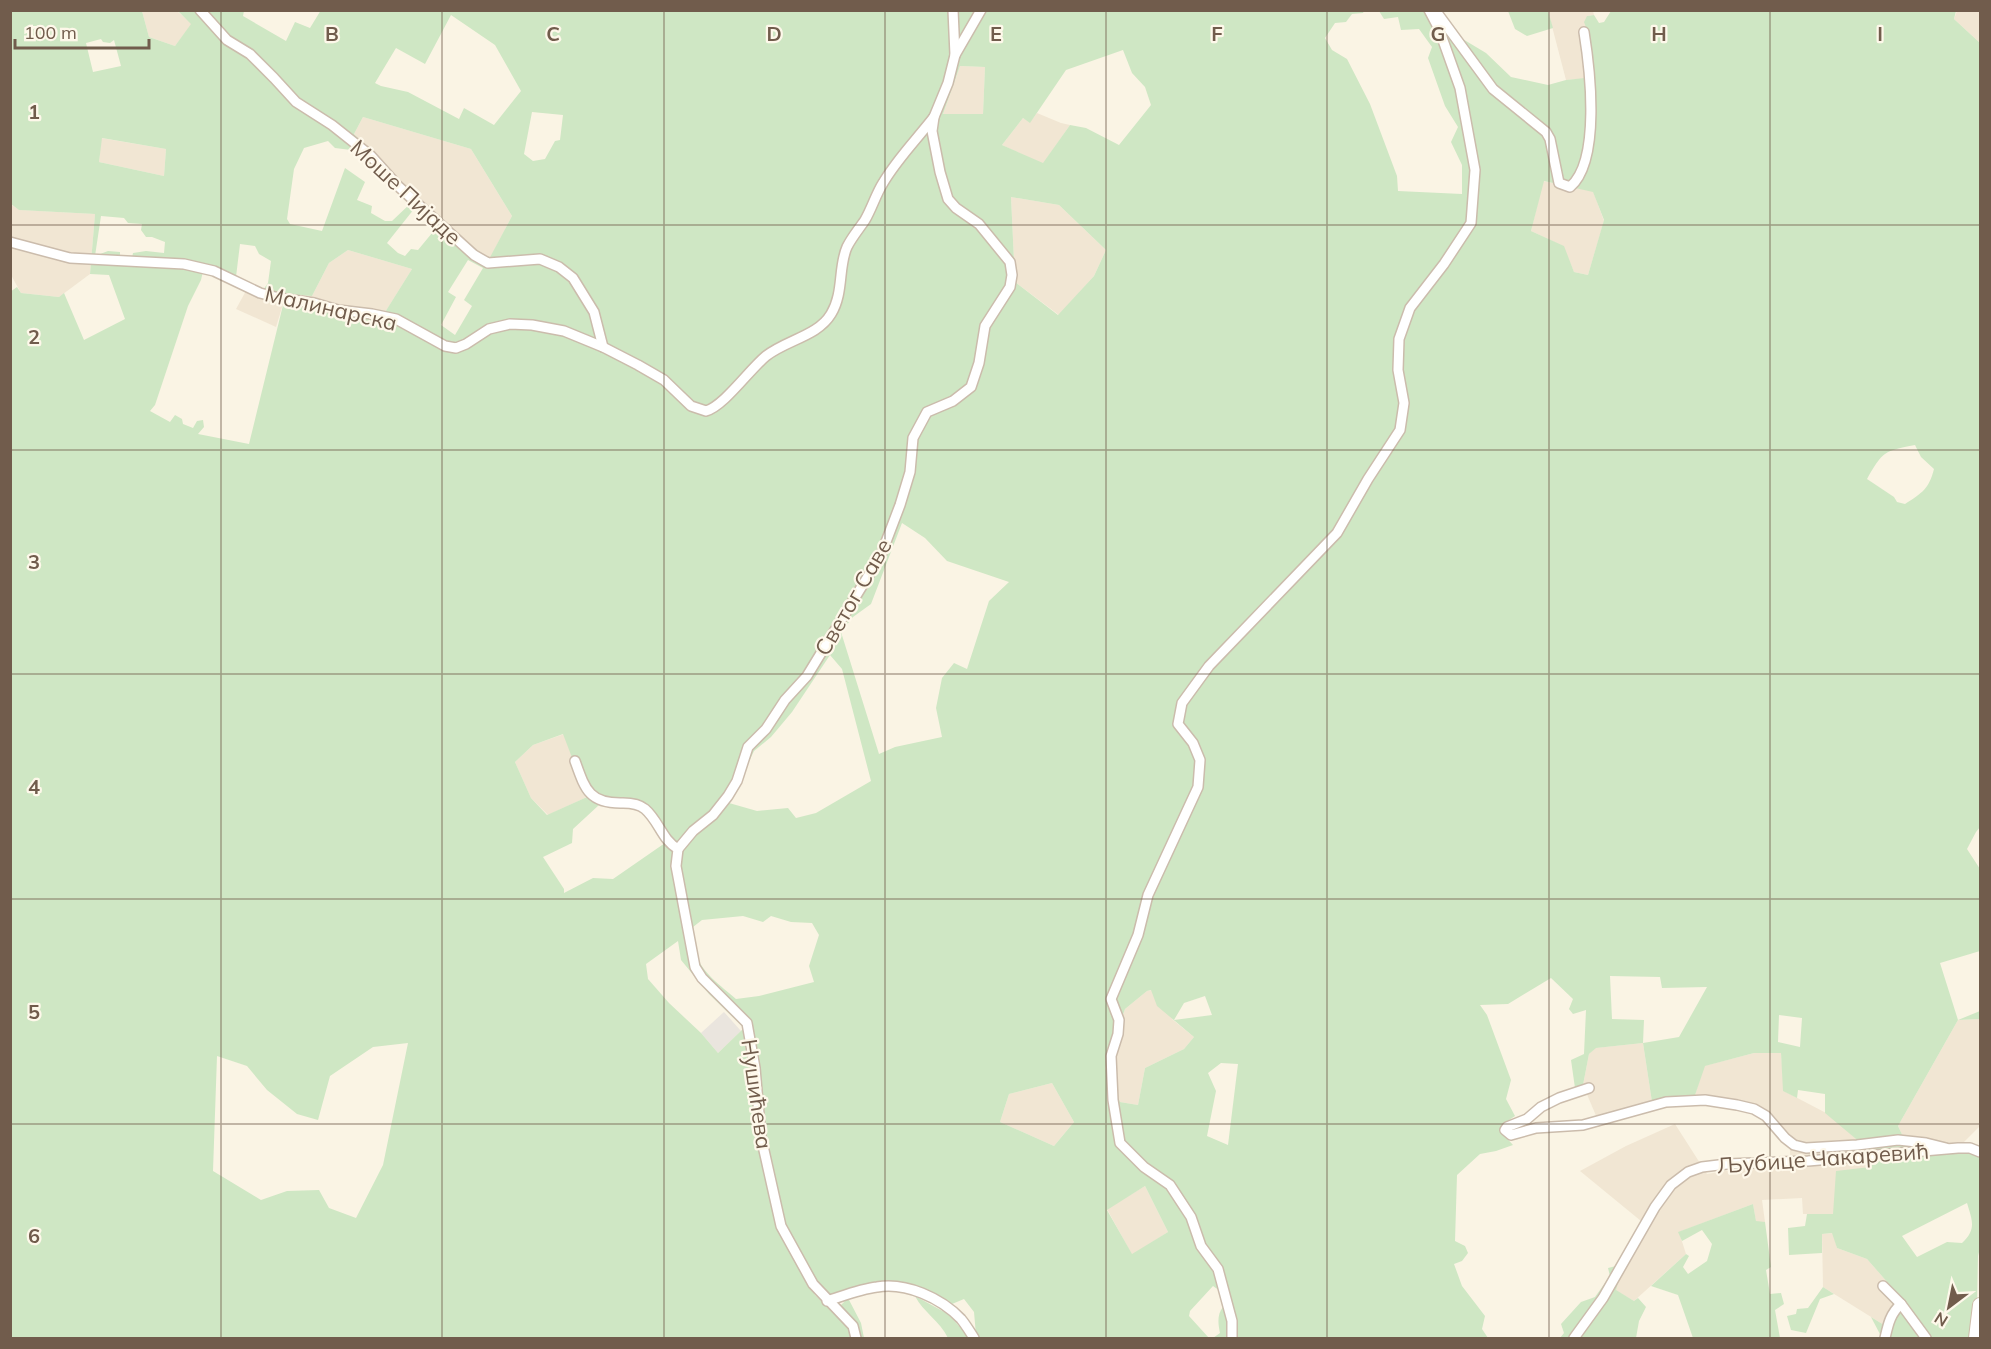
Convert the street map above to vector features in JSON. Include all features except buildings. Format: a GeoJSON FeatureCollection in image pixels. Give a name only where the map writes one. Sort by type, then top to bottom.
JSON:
{"type":"FeatureCollection","features":[{"type":"Feature","properties":{"kind":"street","name":"Моше Пијаде"},"geometry":{"type":"LineString","coordinates":[[200,10],[227,40],[250,54],[296,102],[332,125],[371,156],[405,193],[474,255],[488,263],[540,260],[559,267],[573,278],[594,312],[603,347]]}},
{"type":"Feature","properties":{"kind":"street","name":"Светог Саве"},"geometry":{"type":"LineString","coordinates":[[678,849],[693,831],[713,815],[728,796],[737,781],[748,747],[766,729],[785,700],[807,676],[881,555],[910,472],[913,438],[927,412],[953,401],[971,387],[979,363],[985,326],[1010,286],[1012,267],[1006,255],[979,224],[956,208],[948,199],[932,131],[934,117],[948,83],[955,55],[953,10]]}},
{"type":"Feature","properties":{"kind":"street"},"geometry":{"type":"LineString","coordinates":[[955,55],[981,10]]}},
{"type":"Feature","properties":{"kind":"street"},"geometry":{"type":"LineString","coordinates":[[1232,1338],[1232,1321],[1218,1269],[1201,1246],[1191,1217],[1170,1185],[1144,1167],[1120,1143],[1113,1100],[1111,1056],[1118,1034],[1119,1020],[1111,999],[1138,935],[1148,895],[1198,787],[1200,760],[1192,743],[1178,724],[1182,703],[1209,666],[1337,532],[1400,430],[1404,403],[1398,370],[1399,339],[1410,308],[1444,264],[1471,223],[1475,170],[1460,88],[1439,29],[1429,10]]}},
{"type":"Feature","properties":{"kind":"street"},"geometry":{"type":"LineString","coordinates":[[1435,10],[1493,89],[1546,132],[1550,139],[1559,183],[1570,187],[1580,176],[1587,155],[1590,134],[1591,105],[1584,32]]}},
{"type":"Feature","properties":{"kind":"street","name":"Малинарска"},"geometry":{"type":"LineString","coordinates":[[10,242],[70,258],[184,264],[214,271],[279,298],[396,319],[445,346],[456,348],[489,329],[510,324],[532,325],[564,331],[603,347],[664,380],[691,406],[706,411],[717,406],[769,354],[816,329],[828,318],[837,298],[846,250],[851,240],[865,219],[889,173],[934,117]]}},
{"type":"Feature","properties":{"kind":"street"},"geometry":{"type":"LineString","coordinates":[[575,761],[584,786],[590,793],[604,803],[631,803],[644,808],[669,844],[678,849]]}},
{"type":"Feature","properties":{"kind":"street","name":"Нушићева"},"geometry":{"type":"LineString","coordinates":[[678,849],[676,866],[694,967],[747,1023],[761,1137],[781,1226],[813,1284],[853,1326],[856,1338]]}},
{"type":"Feature","properties":{"kind":"street","name":"Љубице Чакаревић"},"geometry":{"type":"LineString","coordinates":[[1589,1088],[1541,1107],[1527,1119],[1505,1130],[1510,1136],[1536,1128],[1583,1125],[1666,1102],[1705,1100],[1754,1110],[1766,1116],[1794,1145],[1806,1148],[1857,1146],[1898,1140],[1926,1143],[1946,1149]]}},
{"type":"Feature","properties":{"kind":"street","name":"Љубице Чакаревић"},"geometry":{"type":"LineString","coordinates":[[1574,1338],[1604,1298],[1655,1207],[1671,1185],[1688,1173],[1702,1167],[1727,1164],[1808,1161],[1946,1149],[1970,1149],[1980,1152]]}},
{"type":"Feature","properties":{"kind":"street"},"geometry":{"type":"LineString","coordinates":[[827,1301],[875,1287],[901,1286],[936,1300],[960,1318],[974,1338]]}},
{"type":"Feature","properties":{"kind":"street"},"geometry":{"type":"LineString","coordinates":[[1883,1286],[1901,1304],[1926,1338]]}},
{"type":"Feature","properties":{"kind":"street"},"geometry":{"type":"LineString","coordinates":[[1885,1338],[1889,1321],[1901,1304]]}},
{"type":"Feature","properties":{"kind":"street"},"geometry":{"type":"LineString","coordinates":[[1976,1338],[1980,1305]]}},
{"type":"Feature","properties":{"kind":"shaded area"},"geometry":{"type":"Polygon","coordinates":[[[142,11],[177,11],[192,24],[175,46],[149,37],[142,11]]]}},
{"type":"Feature","properties":{"kind":"shaded area"},"geometry":{"type":"Polygon","coordinates":[[[1548,11],[1593,11],[1594,15],[1587,16],[1588,41],[1594,49],[1594,78],[1566,80],[1548,11]]]}},
{"type":"Feature","properties":{"kind":"shaded area"},"geometry":{"type":"Polygon","coordinates":[[[1957,11],[1980,11],[1980,43],[1954,19],[1957,11]]]}},
{"type":"Feature","properties":{"kind":"shaded area"},"geometry":{"type":"Polygon","coordinates":[[[960,66],[985,67],[983,114],[943,114],[960,66]]]}},
{"type":"Feature","properties":{"kind":"shaded area"},"geometry":{"type":"Polygon","coordinates":[[[1037,113],[1070,125],[1043,164],[1002,145],[1023,118],[1030,122],[1037,113]]]}},
{"type":"Feature","properties":{"kind":"shaded area"},"geometry":{"type":"Polygon","coordinates":[[[363,117],[471,149],[512,216],[488,262],[448,227],[354,134],[363,117]]]}},
{"type":"Feature","properties":{"kind":"shaded area"},"geometry":{"type":"Polygon","coordinates":[[[101,138],[166,149],[164,176],[99,162],[101,138]]]}},
{"type":"Feature","properties":{"kind":"shaded area"},"geometry":{"type":"Polygon","coordinates":[[[1543,181],[1593,191],[1604,221],[1588,275],[1574,272],[1563,246],[1531,231],[1543,181]]]}},
{"type":"Feature","properties":{"kind":"shaded area"},"geometry":{"type":"Polygon","coordinates":[[[1011,197],[1059,205],[1106,250],[1094,276],[1059,315],[1015,282],[1011,197]]]}},
{"type":"Feature","properties":{"kind":"shaded area"},"geometry":{"type":"Polygon","coordinates":[[[10,204],[20,210],[95,214],[90,274],[59,297],[21,293],[11,275],[10,204]]]}},
{"type":"Feature","properties":{"kind":"shaded area"},"geometry":{"type":"Polygon","coordinates":[[[348,250],[412,269],[384,314],[284,301],[276,327],[236,309],[247,289],[267,293],[312,296],[329,263],[348,250]]]}},
{"type":"Feature","properties":{"kind":"shaded area"},"geometry":{"type":"Polygon","coordinates":[[[564,734],[587,797],[548,815],[531,798],[515,762],[533,745],[564,734]]]}},
{"type":"Feature","properties":{"kind":"shaded area"},"geometry":{"type":"Polygon","coordinates":[[[1152,990],[1173,1020],[1194,1037],[1184,1049],[1145,1068],[1138,1105],[1120,1102],[1105,1068],[1125,1009],[1147,991],[1152,990]]]}},
{"type":"Feature","properties":{"kind":"shaded area"},"geometry":{"type":"Polygon","coordinates":[[[724,1012],[741,1031],[718,1053],[701,1033],[724,1012]]]}},
{"type":"Feature","properties":{"kind":"shaded area"},"geometry":{"type":"Polygon","coordinates":[[[1980,1019],[1980,1126],[1964,1142],[1908,1147],[1898,1126],[1958,1020],[1980,1019]]]}},
{"type":"Feature","properties":{"kind":"shaded area"},"geometry":{"type":"Polygon","coordinates":[[[1643,1043],[1652,1102],[1597,1118],[1583,1085],[1589,1054],[1595,1048],[1643,1043]]]}},
{"type":"Feature","properties":{"kind":"shaded area"},"geometry":{"type":"Polygon","coordinates":[[[1754,1053],[1781,1053],[1784,1091],[1828,1114],[1868,1149],[1870,1168],[1833,1214],[1803,1214],[1802,1198],[1762,1200],[1765,1222],[1756,1222],[1753,1204],[1679,1232],[1686,1254],[1634,1301],[1615,1290],[1641,1221],[1580,1171],[1626,1146],[1675,1124],[1707,1174],[1750,1167],[1791,1167],[1789,1136],[1772,1117],[1694,1098],[1704,1066],[1754,1053]]]}},
{"type":"Feature","properties":{"kind":"shaded area"},"geometry":{"type":"Polygon","coordinates":[[[1052,1083],[1074,1122],[1054,1146],[1000,1122],[1009,1094],[1052,1083]]]}},
{"type":"Feature","properties":{"kind":"shaded area"},"geometry":{"type":"Polygon","coordinates":[[[1145,1186],[1168,1232],[1132,1255],[1107,1209],[1145,1186]]]}},
{"type":"Feature","properties":{"kind":"shaded area"},"geometry":{"type":"Polygon","coordinates":[[[1833,1233],[1837,1248],[1867,1259],[1903,1300],[1884,1325],[1823,1287],[1822,1234],[1833,1233]]]}},
{"type":"Feature","properties":{"kind":"green space"},"geometry":{"type":"Polygon","coordinates":[[[177,10],[244,11],[243,16],[286,41],[295,22],[310,28],[321,10],[1364,11],[1352,14],[1346,22],[1335,23],[1325,38],[1332,50],[1347,59],[1370,104],[1397,176],[1398,191],[1462,194],[1462,165],[1451,142],[1458,127],[1445,106],[1428,58],[1432,47],[1419,29],[1401,30],[1398,17],[1384,19],[1379,11],[1425,11],[1438,35],[1456,35],[1486,53],[1511,77],[1548,85],[1566,80],[1594,77],[1592,49],[1584,22],[1587,16],[1594,15],[1599,23],[1604,22],[1611,11],[1956,11],[1954,19],[1980,43],[1980,827],[1967,849],[1980,869],[1980,951],[1940,963],[1958,1020],[1898,1126],[1908,1147],[1918,1154],[1958,1150],[1980,1155],[1980,1248],[1973,1338],[1882,1338],[1871,1317],[1884,1325],[1903,1300],[1867,1259],[1837,1248],[1832,1233],[1822,1234],[1822,1253],[1789,1255],[1788,1228],[1805,1226],[1807,1214],[1833,1214],[1836,1171],[1870,1167],[1868,1149],[1825,1113],[1825,1094],[1798,1090],[1797,1098],[1783,1091],[1781,1053],[1754,1053],[1705,1066],[1694,1098],[1652,1102],[1643,1043],[1596,1048],[1589,1054],[1583,1085],[1575,1088],[1571,1060],[1584,1054],[1586,1010],[1573,1014],[1569,1009],[1573,999],[1551,978],[1508,1004],[1480,1005],[1487,1015],[1511,1080],[1506,1099],[1515,1116],[1503,1124],[1503,1134],[1513,1145],[1480,1154],[1457,1175],[1455,1241],[1465,1246],[1468,1253],[1462,1261],[1454,1264],[1462,1286],[1485,1316],[1482,1329],[1488,1338],[1213,1338],[1220,1333],[1218,1319],[1223,1307],[1220,1291],[1213,1286],[1190,1311],[1189,1316],[1209,1338],[978,1338],[974,1312],[964,1299],[952,1304],[922,1289],[901,1284],[828,1298],[818,1285],[789,1233],[782,1238],[815,1295],[846,1326],[840,1306],[848,1298],[861,1323],[864,1338],[11,1338],[10,292],[17,287],[21,293],[59,297],[64,293],[84,340],[125,319],[109,275],[90,274],[95,214],[19,210],[11,204],[11,11],[142,11],[149,37],[175,46],[191,24],[177,10]],[[451,15],[425,64],[396,48],[375,83],[408,92],[459,119],[464,108],[494,125],[521,91],[495,45],[451,15]],[[101,39],[86,43],[93,72],[121,66],[114,40],[110,43],[103,42],[101,39]],[[1123,50],[1066,70],[1030,123],[1023,118],[1002,145],[1043,163],[1070,125],[1086,128],[1119,145],[1151,105],[1145,87],[1132,73],[1123,50]],[[960,66],[943,114],[983,114],[985,67],[960,66]],[[532,112],[524,154],[533,161],[545,159],[555,141],[560,140],[563,115],[532,112]],[[363,117],[354,134],[381,161],[408,200],[351,150],[335,148],[328,141],[304,148],[294,169],[287,219],[290,224],[322,231],[345,168],[365,182],[357,200],[372,206],[371,213],[385,221],[392,221],[410,204],[414,209],[387,243],[405,256],[411,249],[418,250],[437,227],[488,261],[512,216],[471,149],[363,117]],[[102,138],[99,162],[164,176],[166,149],[102,138]],[[1544,181],[1531,231],[1564,246],[1574,272],[1588,275],[1604,220],[1593,192],[1544,181]],[[1011,197],[1015,282],[1058,315],[1094,276],[1106,250],[1059,205],[1011,197]],[[101,216],[95,256],[108,251],[120,252],[120,258],[132,258],[133,253],[146,251],[164,253],[165,242],[146,237],[141,230],[142,224],[128,223],[124,218],[101,216]],[[240,244],[236,277],[203,271],[188,306],[155,405],[150,411],[170,422],[175,415],[182,419],[183,424],[193,428],[197,421],[203,420],[204,427],[198,434],[249,444],[284,301],[382,317],[412,269],[348,250],[329,263],[312,296],[267,293],[263,290],[268,283],[271,261],[259,254],[255,246],[240,244]],[[468,260],[448,292],[456,297],[441,325],[455,335],[472,306],[464,300],[483,268],[468,260]],[[1915,445],[1885,454],[1867,479],[1894,497],[1897,502],[1905,504],[1924,490],[1934,469],[1921,457],[1915,445]],[[902,523],[871,604],[853,617],[841,632],[879,754],[895,747],[942,737],[936,708],[942,678],[954,663],[967,669],[989,601],[1009,582],[947,561],[925,538],[902,523]],[[830,655],[792,712],[771,737],[754,751],[729,803],[757,811],[788,808],[796,818],[816,813],[871,781],[842,669],[830,655]],[[563,734],[533,745],[515,762],[531,798],[547,815],[587,797],[563,734]],[[599,805],[573,829],[572,843],[543,857],[564,889],[564,893],[593,878],[613,879],[665,843],[644,813],[630,806],[599,805]],[[743,916],[702,920],[693,927],[694,946],[702,966],[736,999],[759,996],[814,982],[809,966],[819,935],[812,923],[791,922],[771,916],[763,922],[743,916]],[[678,941],[646,964],[648,979],[669,1003],[701,1033],[718,1053],[744,1028],[709,994],[681,960],[678,941]],[[1610,976],[1612,1019],[1644,1020],[1643,1043],[1679,1037],[1707,987],[1662,988],[1660,977],[1610,976]],[[1151,990],[1125,1009],[1105,1068],[1120,1102],[1138,1105],[1145,1068],[1184,1049],[1194,1037],[1157,1006],[1151,990]],[[1205,996],[1184,1003],[1174,1020],[1212,1015],[1205,996]],[[1779,1015],[1778,1042],[1800,1047],[1802,1018],[1779,1015]],[[408,1043],[373,1047],[330,1076],[318,1120],[297,1114],[267,1090],[247,1066],[217,1056],[213,1171],[261,1200],[287,1191],[319,1190],[329,1208],[356,1218],[383,1165],[408,1043]],[[1221,1063],[1208,1073],[1216,1091],[1207,1136],[1228,1145],[1238,1064],[1221,1063]],[[1052,1083],[1009,1094],[1000,1122],[1054,1146],[1074,1122],[1052,1083]],[[1145,1186],[1107,1210],[1132,1254],[1168,1232],[1145,1186]],[[1967,1203],[1902,1236],[1917,1257],[1947,1242],[1962,1243],[1970,1233],[1972,1224],[1967,1203]]]}},
{"type":"Feature","properties":{"kind":"green space"},"geometry":{"type":"Polygon","coordinates":[[[1508,11],[1548,11],[1553,28],[1527,36],[1515,29],[1508,11]]]}},
{"type":"Feature","properties":{"kind":"green space"},"geometry":{"type":"Polygon","coordinates":[[[1980,1011],[1980,1019],[1958,1020],[1980,1011]]]}},
{"type":"Feature","properties":{"kind":"green space"},"geometry":{"type":"Polygon","coordinates":[[[1753,1204],[1756,1221],[1765,1222],[1771,1267],[1766,1270],[1770,1294],[1781,1293],[1784,1304],[1775,1310],[1780,1338],[1693,1338],[1678,1295],[1651,1286],[1686,1254],[1689,1256],[1683,1267],[1688,1274],[1707,1261],[1712,1244],[1702,1230],[1682,1241],[1678,1232],[1753,1204]]]}},
{"type":"Feature","properties":{"kind":"green space"},"geometry":{"type":"Polygon","coordinates":[[[1620,1265],[1613,1277],[1619,1279],[1616,1290],[1634,1301],[1638,1298],[1646,1307],[1639,1321],[1636,1338],[1560,1338],[1564,1333],[1561,1324],[1581,1302],[1595,1297],[1610,1276],[1608,1268],[1620,1265]]]}},
{"type":"Feature","properties":{"kind":"green space"},"geometry":{"type":"Polygon","coordinates":[[[1823,1287],[1834,1294],[1820,1299],[1806,1333],[1791,1330],[1787,1316],[1796,1314],[1797,1309],[1808,1308],[1823,1287]]]}},
{"type":"Feature","properties":{"kind":"green space"},"geometry":{"type":"Polygon","coordinates":[[[915,1296],[948,1314],[970,1338],[948,1338],[915,1296]]]}}]}
